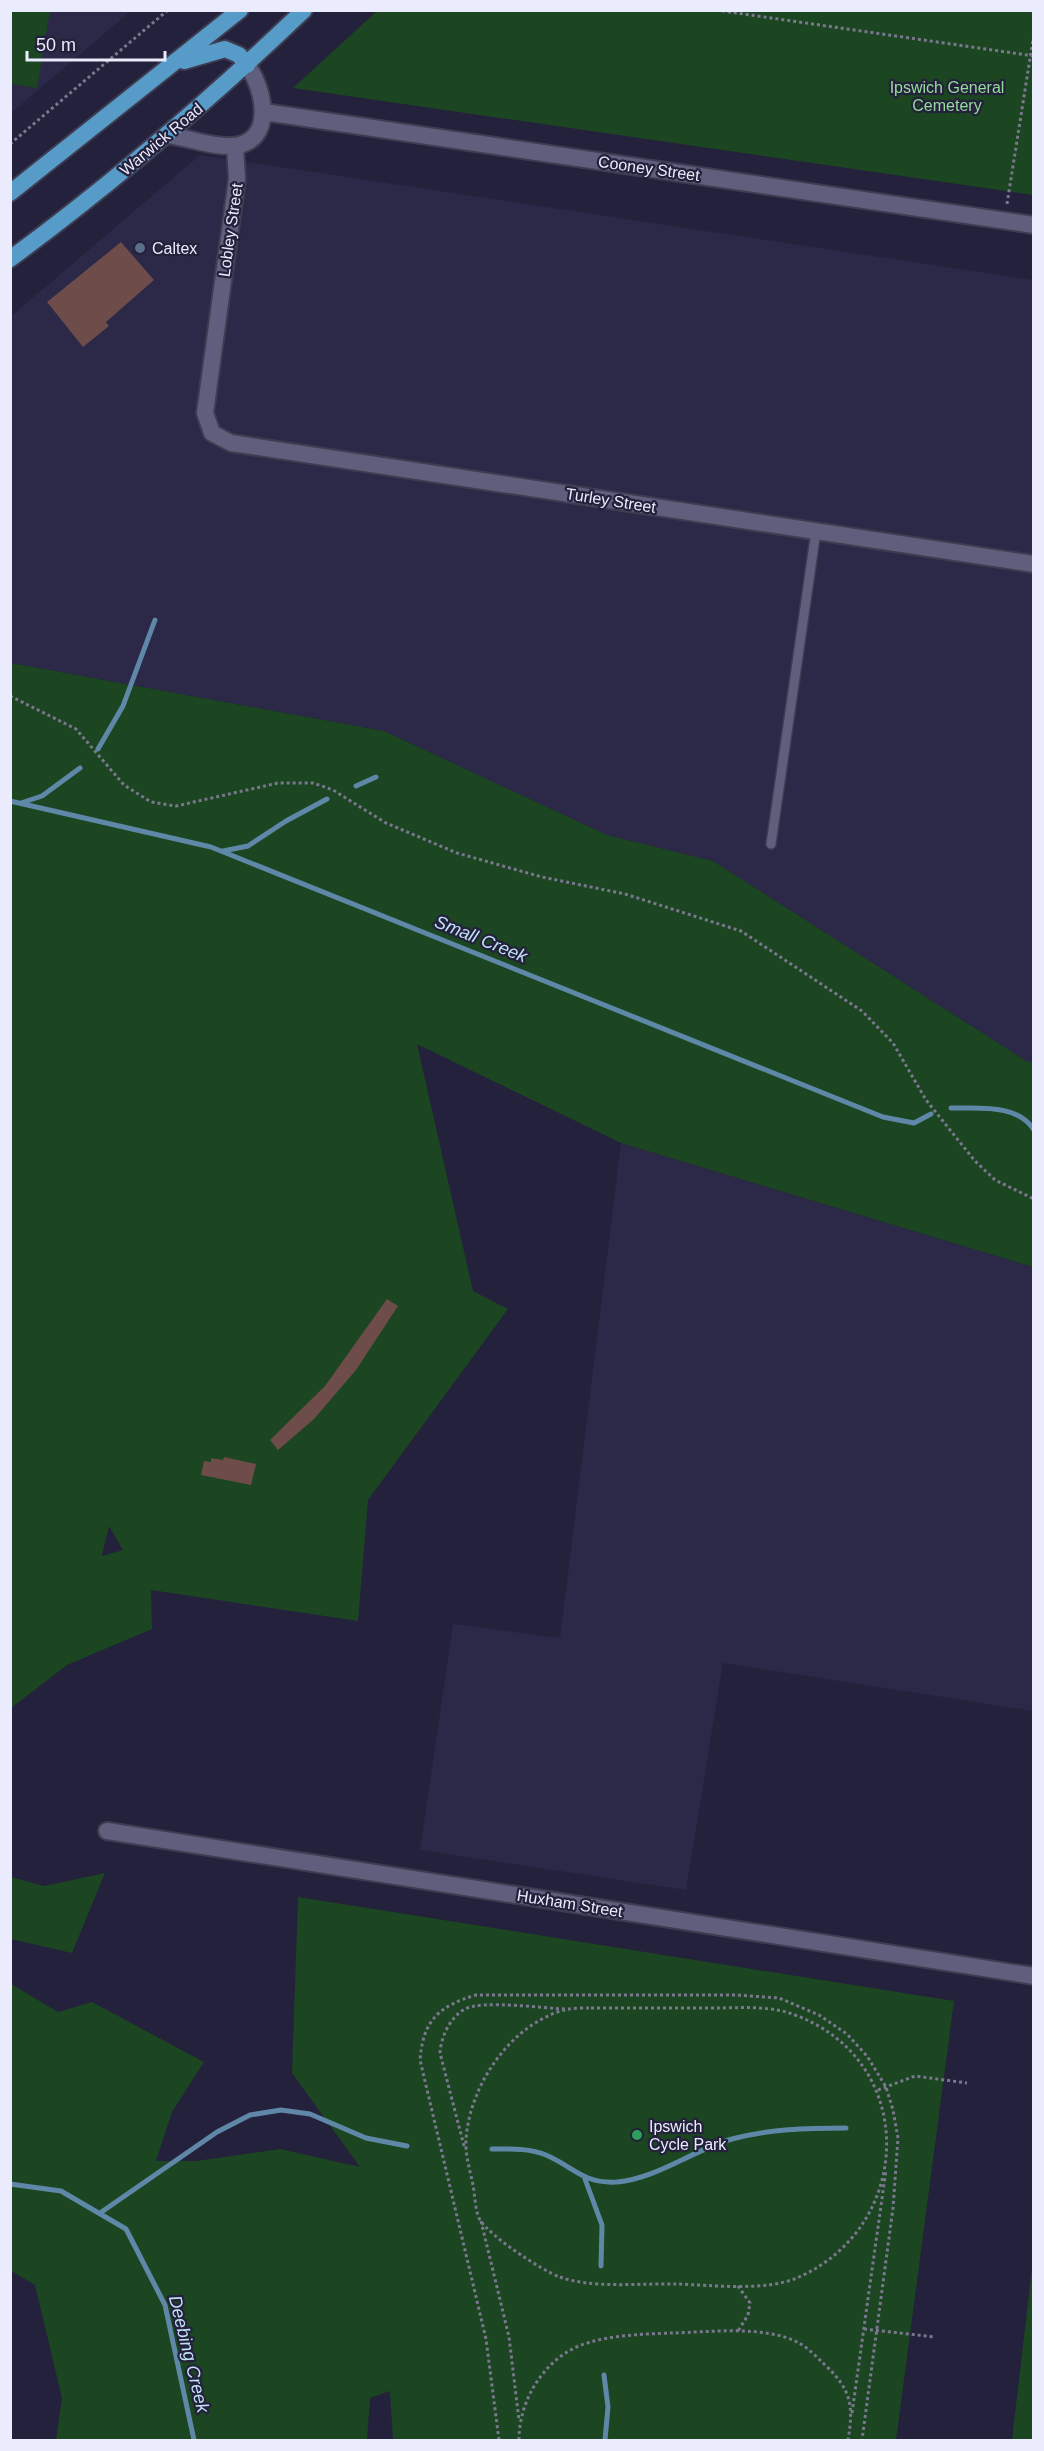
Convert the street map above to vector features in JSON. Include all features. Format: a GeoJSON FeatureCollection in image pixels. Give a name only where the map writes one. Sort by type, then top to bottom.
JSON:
{"type":"FeatureCollection","features":[{"type":"Feature","properties":{"kind":"main road"},"geometry":{"type":"LineString","coordinates":[[10,192],[112,114],[240,10]]}},
{"type":"Feature","properties":{"kind":"main road","name":"Warwick Road"},"geometry":{"type":"LineString","coordinates":[[10,259],[166,135],[247,65],[304,10]]}},
{"type":"Feature","properties":{"kind":"main road"},"geometry":{"type":"LineString","coordinates":[[169,66],[225,49],[239,55],[247,65]]}},
{"type":"Feature","properties":{"kind":"street"},"geometry":{"type":"LineString","coordinates":[[166,135],[187,136],[216,145],[235,146],[247,141],[257,133],[264,112],[262,94],[247,65]]}},
{"type":"Feature","properties":{"kind":"street","name":"Cooney Street"},"geometry":{"type":"LineString","coordinates":[[264,112],[1034,225]]}},
{"type":"Feature","properties":{"kind":"street","name":"Lobley Street"},"geometry":{"type":"LineString","coordinates":[[205,413],[237,179],[235,146]]}},
{"type":"Feature","properties":{"kind":"street","name":"Turley Street"},"geometry":{"type":"LineString","coordinates":[[205,413],[212,433],[231,443],[1034,564]]}},
{"type":"Feature","properties":{"kind":"street","name":"Huxham Street"},"geometry":{"type":"LineString","coordinates":[[107,1831],[1034,1976]]}},
{"type":"Feature","properties":{"kind":"lane"},"geometry":{"type":"LineString","coordinates":[[771,844],[816,531]]}},
{"type":"Feature","properties":{"kind":"path"},"geometry":{"type":"LineString","coordinates":[[10,144],[168,10]]}},
{"type":"Feature","properties":{"kind":"path"},"geometry":{"type":"LineString","coordinates":[[716,10],[1032,56]]}},
{"type":"Feature","properties":{"kind":"path"},"geometry":{"type":"LineString","coordinates":[[1005,221],[1034,33]]}},
{"type":"Feature","properties":{"kind":"path"},"geometry":{"type":"LineString","coordinates":[[10,696],[24,700],[76,729],[124,785],[151,802],[176,806],[278,783],[313,783],[333,790],[386,823],[457,854],[542,877],[625,894],[741,931],[862,1011],[893,1043],[926,1100],[975,1161],[995,1180],[1034,1199]]}},
{"type":"Feature","properties":{"kind":"path"},"geometry":{"type":"LineString","coordinates":[[499,2440],[486,2339],[420,2060],[422,2040],[433,2017],[452,2002],[477,1995],[736,1995],[779,1998],[819,2015],[847,2034],[867,2056],[886,2087],[898,2138],[893,2208],[862,2440]]}},
{"type":"Feature","properties":{"kind":"path"},"geometry":{"type":"LineString","coordinates":[[519,2440],[509,2337],[480,2220],[466,2150],[440,2053],[441,2041],[447,2030],[465,2010],[479,2005],[568,2009],[760,2008],[793,2014],[825,2029],[865,2065],[878,2090],[884,2109],[887,2162],[848,2440]]}},
{"type":"Feature","properties":{"kind":"path"},"geometry":{"type":"LineString","coordinates":[[466,2150],[473,2101],[487,2071],[511,2042],[543,2019],[568,2009]]}},
{"type":"Feature","properties":{"kind":"path"},"geometry":{"type":"LineString","coordinates":[[878,2090],[915,2076],[967,2083]]}},
{"type":"Feature","properties":{"kind":"path"},"geometry":{"type":"LineString","coordinates":[[480,2220],[530,2263],[579,2283],[763,2284],[797,2278],[832,2256],[865,2224],[887,2162]]}},
{"type":"Feature","properties":{"kind":"path"},"geometry":{"type":"LineString","coordinates":[[737,2285],[750,2303],[748,2315],[738,2331]]}},
{"type":"Feature","properties":{"kind":"path"},"geometry":{"type":"LineString","coordinates":[[864,2329],[935,2337]]}},
{"type":"Feature","properties":{"kind":"path"},"geometry":{"type":"LineString","coordinates":[[519,2422],[529,2393],[547,2369],[568,2352],[603,2340],[643,2334],[738,2331],[777,2335],[800,2343],[836,2375],[849,2394],[852,2417]]}},
{"type":"Feature","properties":{"kind":"shaded area"},"geometry":{"type":"Polygon","coordinates":[[[11,11],[131,11],[11,113],[11,11]]]}},
{"type":"Feature","properties":{"kind":"shaded area"},"geometry":{"type":"Polygon","coordinates":[[[200,155],[1033,280],[1033,1062],[1028,1062],[713,861],[607,835],[384,731],[11,663],[10,317],[200,155]]]}},
{"type":"Feature","properties":{"kind":"shaded area"},"geometry":{"type":"Polygon","coordinates":[[[621,1143],[1033,1267],[1033,1711],[723,1663],[686,1890],[420,1850],[453,1624],[560,1638],[621,1143]]]}},
{"type":"Feature","properties":{"kind":"green space"},"geometry":{"type":"Polygon","coordinates":[[[11,10],[50,11],[37,88],[11,84],[11,10]]]}},
{"type":"Feature","properties":{"kind":"green space","name":"Ipswich General Cemetery"},"geometry":{"type":"Polygon","coordinates":[[[377,11],[1033,11],[1033,195],[293,88],[377,11]]]}},
{"type":"Feature","properties":{"kind":"green space"},"geometry":{"type":"Polygon","coordinates":[[[11,663],[384,731],[607,835],[713,861],[1028,1062],[1033,1062],[1033,1267],[621,1143],[417,1044],[473,1291],[508,1309],[368,1500],[358,1621],[151,1590],[152,1629],[67,1665],[11,1708],[11,663]],[[109,1526],[102,1556],[123,1550],[109,1526]]]}},
{"type":"Feature","properties":{"kind":"green space"},"geometry":{"type":"Polygon","coordinates":[[[105,1873],[72,1953],[11,1939],[11,1877],[44,1886],[105,1873]]]}},
{"type":"Feature","properties":{"kind":"green space","name":"Ipswich Cycle Park"},"geometry":{"type":"Polygon","coordinates":[[[298,1897],[954,2001],[896,2440],[393,2440],[390,2391],[370,2398],[367,2440],[56,2440],[62,2398],[35,2285],[11,2271],[11,1984],[58,2012],[92,2002],[204,2062],[172,2112],[156,2161],[196,2161],[280,2149],[360,2167],[292,2073],[298,1897]]]}},
{"type":"Feature","properties":{"kind":"green space"},"geometry":{"type":"Polygon","coordinates":[[[1033,2259],[1033,2440],[1012,2440],[1033,2259]]]}},
{"type":"Feature","properties":{"kind":"building"},"geometry":{"type":"Polygon","coordinates":[[[121,242],[154,280],[106,322],[109,326],[83,347],[47,302],[121,242]]]}},
{"type":"Feature","properties":{"kind":"building"},"geometry":{"type":"Polygon","coordinates":[[[387,1299],[398,1306],[356,1370],[314,1419],[278,1450],[270,1440],[325,1386],[387,1299]]]}},
{"type":"Feature","properties":{"kind":"building"},"geometry":{"type":"Polygon","coordinates":[[[224,1457],[256,1464],[251,1485],[201,1475],[204,1461],[211,1462],[211,1458],[223,1460],[224,1457]]]}},
{"type":"Feature","properties":{"kind":"waterway"},"geometry":{"type":"LineString","coordinates":[[98,749],[123,706],[155,620]]}},
{"type":"Feature","properties":{"kind":"waterway"},"geometry":{"type":"LineString","coordinates":[[21,803],[42,796],[80,768]]}},
{"type":"Feature","properties":{"kind":"waterway"},"geometry":{"type":"LineString","coordinates":[[356,786],[376,777]]}},
{"type":"Feature","properties":{"kind":"waterway"},"geometry":{"type":"LineString","coordinates":[[223,851],[248,846],[286,821],[327,799]]}},
{"type":"Feature","properties":{"kind":"waterway","name":"Small Creek"},"geometry":{"type":"LineString","coordinates":[[10,801],[211,847],[883,1117],[914,1123],[931,1114]]}},
{"type":"Feature","properties":{"kind":"waterway","name":"Small Creek"},"geometry":{"type":"LineString","coordinates":[[951,1108],[985,1108],[1007,1111],[1027,1121],[1034,1130]]}},
{"type":"Feature","properties":{"kind":"waterway"},"geometry":{"type":"LineString","coordinates":[[100,2213],[217,2132],[250,2115],[281,2110],[310,2114],[366,2138],[407,2146]]}},
{"type":"Feature","properties":{"kind":"waterway"},"geometry":{"type":"LineString","coordinates":[[492,2149],[533,2151],[546,2155],[587,2178],[617,2182],[661,2170],[732,2139],[788,2130],[846,2128]]}},
{"type":"Feature","properties":{"kind":"waterway"},"geometry":{"type":"LineString","coordinates":[[585,2179],[602,2225],[601,2266]]}},
{"type":"Feature","properties":{"kind":"waterway","name":"Deebing Creek"},"geometry":{"type":"LineString","coordinates":[[10,2184],[61,2191],[126,2229],[165,2305],[194,2440]]}},
{"type":"Feature","properties":{"kind":"waterway"},"geometry":{"type":"LineString","coordinates":[[604,2375],[608,2407],[605,2440]]}},
{"type":"Feature","properties":{"kind":"place","name":"Caltex"},"geometry":{"type":"Point","coordinates":[140,248]}},
{"type":"Feature","properties":{"kind":"place","name":"Ipswich Cycle Park"},"geometry":{"type":"Point","coordinates":[637,2135]}}]}
